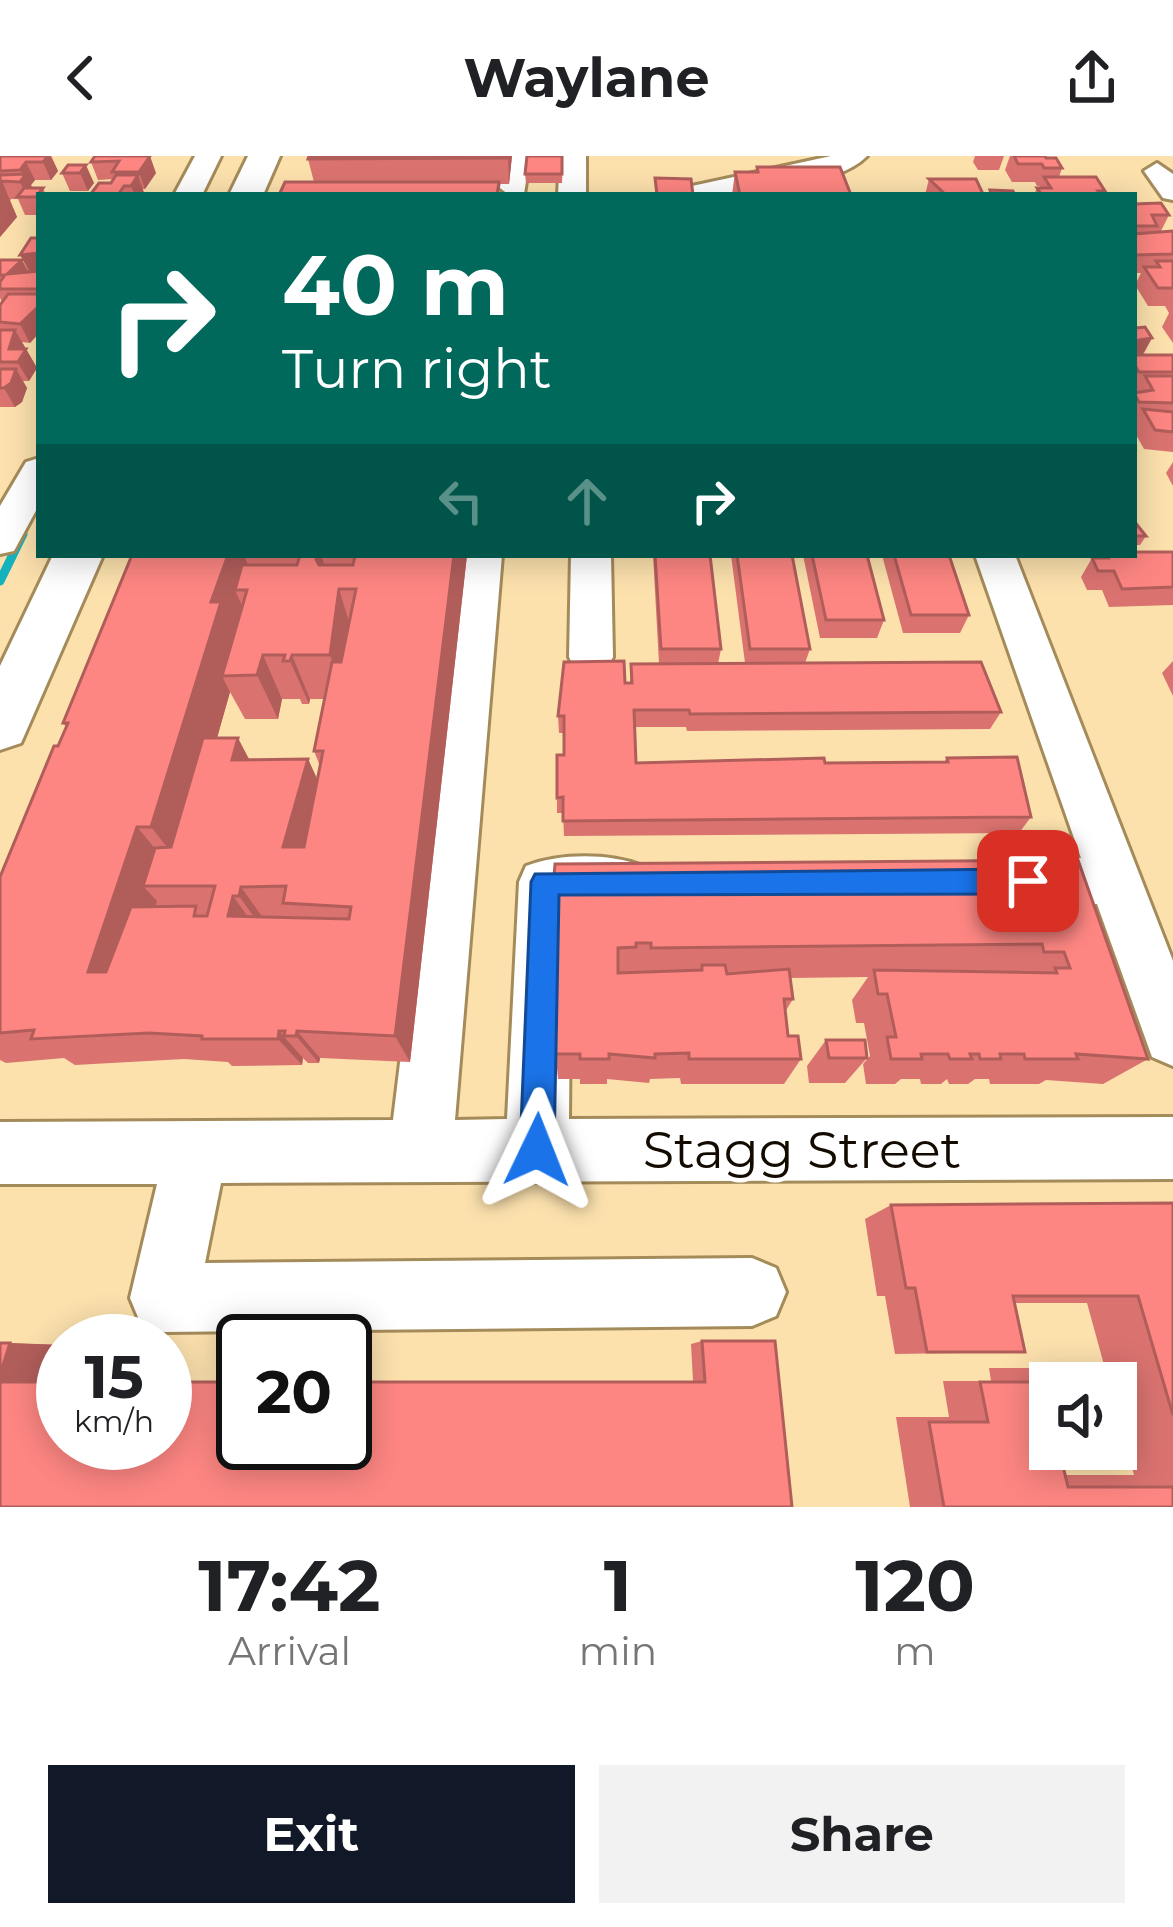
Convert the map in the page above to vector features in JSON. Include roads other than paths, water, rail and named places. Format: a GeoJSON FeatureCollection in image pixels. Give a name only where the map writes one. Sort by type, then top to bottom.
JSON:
{"type":"FeatureCollection","features":[{"type":"Feature","properties":{"kind":"main road"},"geometry":{"type":"LineString","coordinates":[[247,192],[264,156]]}},
{"type":"Feature","properties":{"kind":"main road"},"geometry":{"type":"LineString","coordinates":[[0,727],[77,558]]}},
{"type":"Feature","properties":{"kind":"street"},"geometry":{"type":"LineString","coordinates":[[190,192],[208,156]]}},
{"type":"Feature","properties":{"kind":"street"},"geometry":{"type":"LineString","coordinates":[[514,188],[517,156]]}},
{"type":"Feature","properties":{"kind":"street"},"geometry":{"type":"LineString","coordinates":[[572,192],[573,156]]}},
{"type":"Feature","properties":{"kind":"street"},"geometry":{"type":"LineString","coordinates":[[703,192],[850,162]]}},
{"type":"Feature","properties":{"kind":"street"},"geometry":{"type":"LineString","coordinates":[[0,542],[36,476]]}},
{"type":"Feature","properties":{"kind":"street"},"geometry":{"type":"LineString","coordinates":[[422,1151],[482,558]]}},
{"type":"Feature","properties":{"kind":"street"},"geometry":{"type":"LineString","coordinates":[[591,558],[591,657]]}},
{"type":"Feature","properties":{"kind":"street"},"geometry":{"type":"LineString","coordinates":[[996,558],[1173,1037]]}},
{"type":"Feature","properties":{"kind":"street"},"geometry":{"type":"LineString","coordinates":[[959,881],[1115,881]]}},
{"type":"Feature","properties":{"kind":"street"},"geometry":{"type":"LineString","coordinates":[[537,1150],[545,882],[683,882]]}},
{"type":"Feature","properties":{"kind":"street","name":"Stagg Street"},"geometry":{"type":"LineString","coordinates":[[0,1153],[1173,1148]]}},
{"type":"Feature","properties":{"kind":"street"},"geometry":{"type":"LineString","coordinates":[[196,1152],[164,1298],[752,1292]]}},
{"type":"Feature","properties":{"kind":"waterway"},"geometry":{"type":"LineString","coordinates":[[0,581],[23,534]]}}]}
